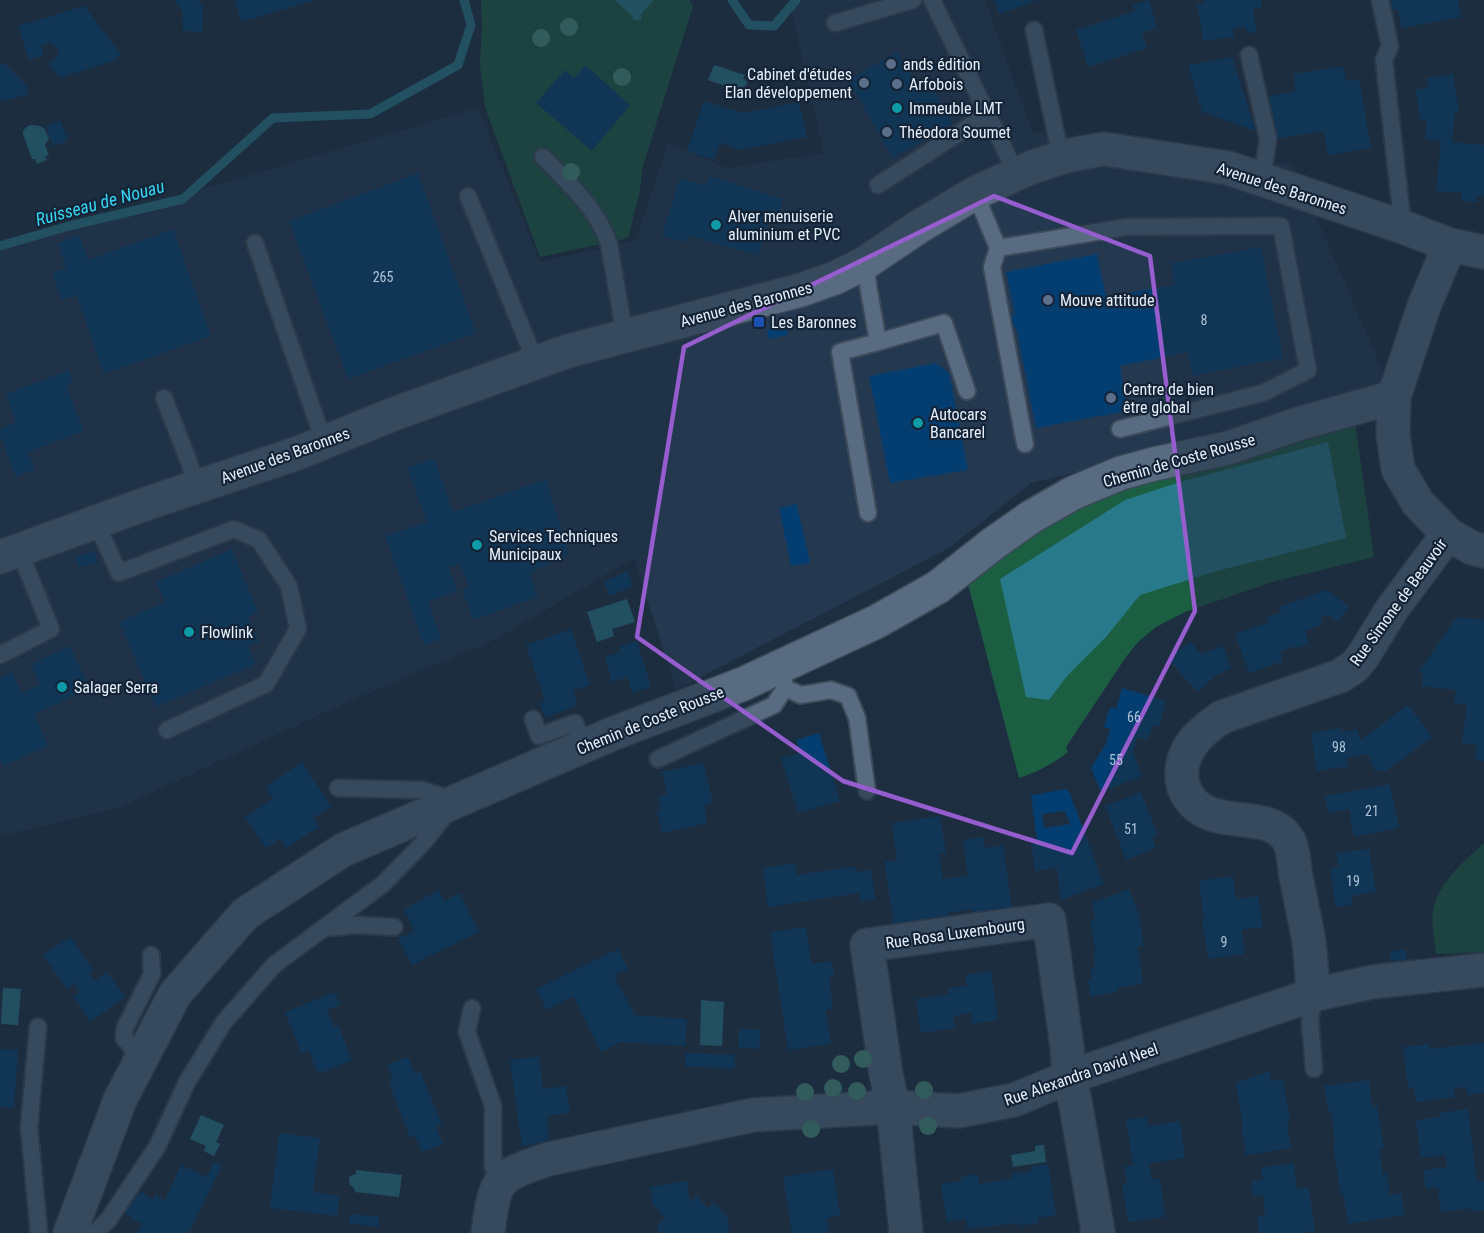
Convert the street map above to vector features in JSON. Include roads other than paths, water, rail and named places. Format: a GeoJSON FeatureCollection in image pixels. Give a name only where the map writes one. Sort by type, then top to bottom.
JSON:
{"type":"FeatureCollection","features":[{"type":"Feature","properties":{"kind":"street","name":"Avenue des Baronnes"},"geometry":{"type":"LineString","coordinates":[[10,554],[298,453],[568,351],[801,290],[835,278],[865,263],[920,226],[975,194],[1032,167],[1070,155],[1104,149],[1228,168],[1450,245],[1484,252]]}},
{"type":"Feature","properties":{"kind":"street"},"geometry":{"type":"LineString","coordinates":[[1450,245],[1424,306],[1394,397],[1393,434],[1398,469],[1418,502],[1448,534],[1472,548],[1484,551]]}},
{"type":"Feature","properties":{"kind":"street","name":"Chemin de Coste Rousse"},"geometry":{"type":"LineString","coordinates":[[70,1233],[120,1100],[175,994],[245,914],[343,850],[612,734],[744,684],[783,677],[938,587],[1031,517],[1073,493],[1132,470],[1228,448],[1298,424],[1394,397]]}},
{"type":"Feature","properties":{"kind":"street","name":"Rue Simone de Beauvoir"},"geometry":{"type":"LineString","coordinates":[[1313,995],[1308,937],[1290,842],[1278,830],[1262,822],[1223,818],[1199,808],[1184,790],[1181,777],[1183,760],[1192,742],[1222,717],[1340,676],[1354,667],[1392,609],[1448,534]]}},
{"type":"Feature","properties":{"kind":"street","name":"Rue Rosa Luxembourg"},"geometry":{"type":"LineString","coordinates":[[893,1107],[867,945],[1049,920],[1067,1047],[1069,1077]]}},
{"type":"Feature","properties":{"kind":"street","name":"Rue Alexandra David Neel"},"geometry":{"type":"LineString","coordinates":[[500,1183],[517,1171],[549,1159],[753,1115],[893,1107],[958,1111],[1014,1100],[1069,1077],[1313,995],[1372,982],[1484,970]]}},
{"type":"Feature","properties":{"kind":"street"},"geometry":{"type":"LineString","coordinates":[[1069,1077],[1097,1233]]}},
{"type":"Feature","properties":{"kind":"street"},"geometry":{"type":"LineString","coordinates":[[893,1107],[906,1233]]}},
{"type":"Feature","properties":{"kind":"street"},"geometry":{"type":"LineString","coordinates":[[488,1233],[491,1209],[500,1183]]}},
{"type":"Feature","properties":{"kind":"lane"},"geometry":{"type":"LineString","coordinates":[[835,23],[913,0]]}},
{"type":"Feature","properties":{"kind":"lane"},"geometry":{"type":"LineString","coordinates":[[932,0],[1017,175]]}},
{"type":"Feature","properties":{"kind":"lane"},"geometry":{"type":"LineString","coordinates":[[1380,0],[1390,46],[1384,60],[1402,227]]}},
{"type":"Feature","properties":{"kind":"lane"},"geometry":{"type":"LineString","coordinates":[[1034,30],[1061,158]]}},
{"type":"Feature","properties":{"kind":"lane"},"geometry":{"type":"LineString","coordinates":[[1249,55],[1268,139],[1262,180]]}},
{"type":"Feature","properties":{"kind":"lane"},"geometry":{"type":"LineString","coordinates":[[878,184],[987,115]]}},
{"type":"Feature","properties":{"kind":"lane"},"geometry":{"type":"LineString","coordinates":[[543,157],[585,201],[605,232],[625,337]]}},
{"type":"Feature","properties":{"kind":"lane"},"geometry":{"type":"LineString","coordinates":[[975,194],[998,248],[992,267],[1025,444]]}},
{"type":"Feature","properties":{"kind":"lane"},"geometry":{"type":"LineString","coordinates":[[468,196],[536,363]]}},
{"type":"Feature","properties":{"kind":"lane"},"geometry":{"type":"LineString","coordinates":[[998,248],[1128,226],[1281,226],[1308,370],[1263,393],[1120,429]]}},
{"type":"Feature","properties":{"kind":"lane"},"geometry":{"type":"LineString","coordinates":[[255,243],[324,442]]}},
{"type":"Feature","properties":{"kind":"lane"},"geometry":{"type":"LineString","coordinates":[[865,263],[878,342]]}},
{"type":"Feature","properties":{"kind":"lane"},"geometry":{"type":"LineString","coordinates":[[868,513],[840,352],[944,322],[967,392]]}},
{"type":"Feature","properties":{"kind":"lane"},"geometry":{"type":"LineString","coordinates":[[164,398],[189,462],[196,487]]}},
{"type":"Feature","properties":{"kind":"lane"},"geometry":{"type":"LineString","coordinates":[[96,523],[119,573],[234,528],[259,540],[289,586],[298,629],[266,684],[167,730]]}},
{"type":"Feature","properties":{"kind":"lane"},"geometry":{"type":"LineString","coordinates":[[0,655],[51,629],[10,554]]}},
{"type":"Feature","properties":{"kind":"lane"},"geometry":{"type":"LineString","coordinates":[[658,759],[774,705],[783,677],[801,695],[831,690],[848,696],[857,718],[867,792]]}},
{"type":"Feature","properties":{"kind":"lane"},"geometry":{"type":"LineString","coordinates":[[533,719],[539,736],[575,723],[585,746]]}},
{"type":"Feature","properties":{"kind":"lane"},"geometry":{"type":"LineString","coordinates":[[95,1233],[109,1219],[157,1147],[187,1082],[224,1022],[274,965],[383,884],[423,843],[456,801],[422,790],[338,788]]}},
{"type":"Feature","properties":{"kind":"lane"},"geometry":{"type":"LineString","coordinates":[[324,928],[356,925],[394,927]]}},
{"type":"Feature","properties":{"kind":"lane"},"geometry":{"type":"LineString","coordinates":[[141,1059],[124,1038],[125,1028],[152,974],[152,955]]}},
{"type":"Feature","properties":{"kind":"lane"},"geometry":{"type":"LineString","coordinates":[[1313,995],[1310,1022],[1314,1069]]}},
{"type":"Feature","properties":{"kind":"lane"},"geometry":{"type":"LineString","coordinates":[[472,1008],[466,1032],[493,1106],[493,1167],[500,1183]]}},
{"type":"Feature","properties":{"kind":"lane"},"geometry":{"type":"LineString","coordinates":[[38,1027],[29,1127],[39,1233]]}},
{"type":"Feature","properties":{"kind":"waterway","name":"Ruisseau de Nouau"},"geometry":{"type":"LineString","coordinates":[[0,246],[69,226],[183,199],[273,118],[370,114],[458,65],[471,25],[464,0]]}},
{"type":"Feature","properties":{"kind":"waterway","name":"Ruisseau de Nouau"},"geometry":{"type":"LineString","coordinates":[[732,0],[749,25],[774,26],[796,0]]}},
{"type":"Feature","properties":{"kind":"place","name":"ands édition"},"geometry":{"type":"Point","coordinates":[891,64]}},
{"type":"Feature","properties":{"kind":"place","name":"Cabinet d'études Elan développement"},"geometry":{"type":"Point","coordinates":[864,83]}},
{"type":"Feature","properties":{"kind":"place","name":"Arfobois"},"geometry":{"type":"Point","coordinates":[897,84]}},
{"type":"Feature","properties":{"kind":"place","name":"Immeuble LMT"},"geometry":{"type":"Point","coordinates":[897,108]}},
{"type":"Feature","properties":{"kind":"place","name":"Théodora Soumet"},"geometry":{"type":"Point","coordinates":[887,132]}},
{"type":"Feature","properties":{"kind":"place","name":"Alver menuiserie aluminium et PVC"},"geometry":{"type":"Point","coordinates":[716,225]}},
{"type":"Feature","properties":{"kind":"place","name":"Mouve attitude"},"geometry":{"type":"Point","coordinates":[1048,300]}},
{"type":"Feature","properties":{"kind":"place","name":"Les Baronnes"},"geometry":{"type":"Point","coordinates":[759,322]}},
{"type":"Feature","properties":{"kind":"place","name":"Centre de bien être global"},"geometry":{"type":"Point","coordinates":[1111,398]}},
{"type":"Feature","properties":{"kind":"place","name":"Autocars Bancarel"},"geometry":{"type":"Point","coordinates":[918,423]}},
{"type":"Feature","properties":{"kind":"place","name":"Services Techniques Municipaux"},"geometry":{"type":"Point","coordinates":[477,545]}},
{"type":"Feature","properties":{"kind":"place","name":"Flowlink"},"geometry":{"type":"Point","coordinates":[189,632]}},
{"type":"Feature","properties":{"kind":"place","name":"Salager Serra"},"geometry":{"type":"Point","coordinates":[62,687]}}]}
